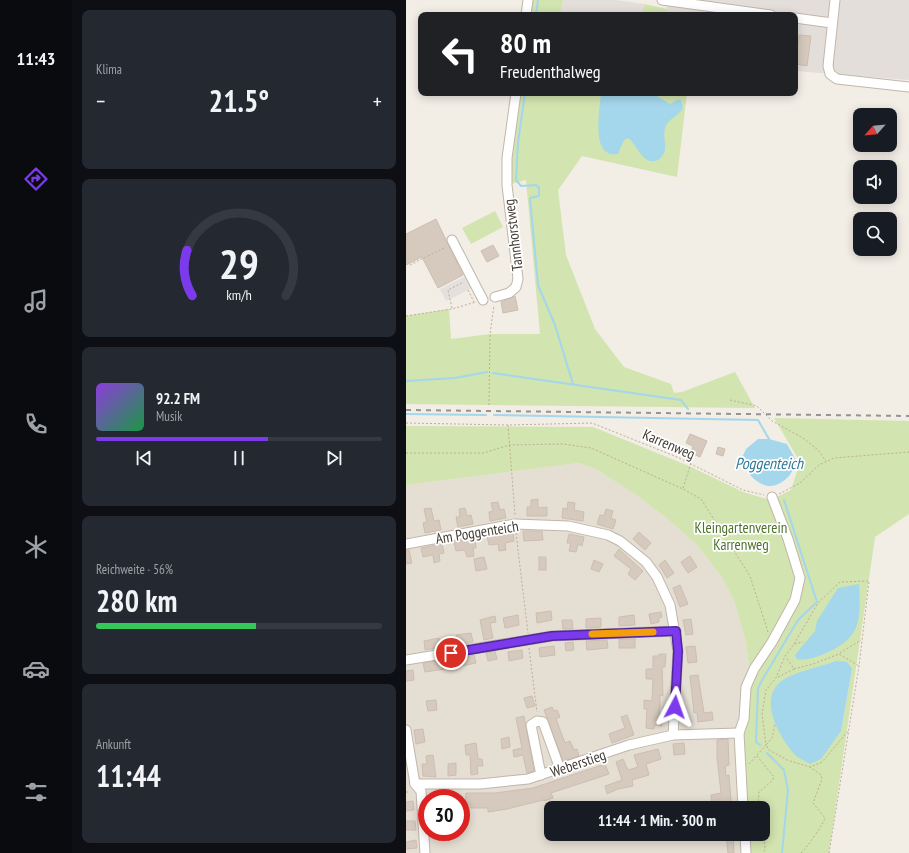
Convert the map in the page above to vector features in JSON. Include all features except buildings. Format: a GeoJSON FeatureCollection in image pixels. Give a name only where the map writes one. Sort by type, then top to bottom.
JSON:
{"type":"FeatureCollection","features":[{"type":"Feature","properties":{"kind":"street"},"geometry":{"type":"LineString","coordinates":[[526,12],[528,0]]}},
{"type":"Feature","properties":{"kind":"street"},"geometry":{"type":"LineString","coordinates":[[662,0],[749,12]]}},
{"type":"Feature","properties":{"kind":"street"},"geometry":{"type":"LineString","coordinates":[[835,0],[828,66],[830,74],[837,79],[909,88]]}},
{"type":"Feature","properties":{"kind":"street"},"geometry":{"type":"LineString","coordinates":[[798,18],[832,23]]}},
{"type":"Feature","properties":{"kind":"street","name":"Tannhorstweg"},"geometry":{"type":"LineString","coordinates":[[495,297],[509,293],[516,287],[518,279],[507,185],[507,158],[516,96]]}},
{"type":"Feature","properties":{"kind":"street"},"geometry":{"type":"LineString","coordinates":[[453,242],[479,302]]}},
{"type":"Feature","properties":{"kind":"street"},"geometry":{"type":"LineString","coordinates":[[743,801],[739,733],[744,719],[746,687],[754,669],[772,642],[795,600],[800,578],[788,539],[772,497]]}},
{"type":"Feature","properties":{"kind":"street","name":"Am Poggenteich"},"geometry":{"type":"LineString","coordinates":[[406,544],[516,524],[568,526],[608,535],[620,541],[642,558],[657,577],[670,605],[676,631],[678,651],[673,735]]}},
{"type":"Feature","properties":{"kind":"street"},"geometry":{"type":"LineString","coordinates":[[406,660],[552,636],[676,631]]}},
{"type":"Feature","properties":{"kind":"street"},"geometry":{"type":"LineString","coordinates":[[541,775],[531,725],[537,721],[543,722],[560,769]]}},
{"type":"Feature","properties":{"kind":"street"},"geometry":{"type":"LineString","coordinates":[[406,730],[415,784],[421,791],[425,853]]}},
{"type":"Feature","properties":{"kind":"street","name":"Weberstieg"},"geometry":{"type":"LineString","coordinates":[[415,784],[480,784],[528,779],[629,745],[673,735],[739,733]]}},
{"type":"Feature","properties":{"kind":"street"},"geometry":{"type":"LineString","coordinates":[[745,841],[746,853]]}},
{"type":"Feature","properties":{"kind":"path"},"geometry":{"type":"LineString","coordinates":[[410,265],[453,242]]}},
{"type":"Feature","properties":{"kind":"path"},"geometry":{"type":"LineString","coordinates":[[452,309],[448,290],[464,282]]}},
{"type":"Feature","properties":{"kind":"path"},"geometry":{"type":"LineString","coordinates":[[406,316],[452,309],[479,302],[468,289]]}},
{"type":"Feature","properties":{"kind":"path"},"geometry":{"type":"LineString","coordinates":[[489,405],[490,334],[495,297]]}},
{"type":"Feature","properties":{"kind":"path"},"geometry":{"type":"LineString","coordinates":[[730,400],[757,406],[772,421],[802,438],[818,450],[826,461]]}},
{"type":"Feature","properties":{"kind":"path","name":"Karrenweg"},"geometry":{"type":"LineString","coordinates":[[406,423],[508,425],[592,424],[691,463],[743,490],[772,497]]}},
{"type":"Feature","properties":{"kind":"path"},"geometry":{"type":"LineString","coordinates":[[508,425],[516,524],[537,721]]}},
{"type":"Feature","properties":{"kind":"path"},"geometry":{"type":"LineString","coordinates":[[406,453],[484,452],[509,444],[563,444],[591,448],[683,489],[701,499],[750,576],[772,642]]}},
{"type":"Feature","properties":{"kind":"path"},"geometry":{"type":"LineString","coordinates":[[772,497],[795,486],[809,476],[819,465],[834,458],[909,452]]}},
{"type":"Feature","properties":{"kind":"path"},"geometry":{"type":"LineString","coordinates":[[683,489],[691,463]]}},
{"type":"Feature","properties":{"kind":"path"},"geometry":{"type":"LineString","coordinates":[[801,853],[815,837],[817,830],[824,822],[825,818],[813,803],[822,778],[821,775],[810,767],[787,760],[769,750],[766,745],[762,714],[766,690],[776,678],[785,656],[794,644],[818,603],[840,582],[869,581],[859,666],[829,853]]}},
{"type":"Feature","properties":{"kind":"path"},"geometry":{"type":"LineString","coordinates":[[776,678],[794,669],[813,664],[839,654],[861,640]]}},
{"type":"Feature","properties":{"kind":"path"},"geometry":{"type":"LineString","coordinates":[[794,644],[803,642]]}},
{"type":"Feature","properties":{"kind":"path"},"geometry":{"type":"LineString","coordinates":[[839,654],[859,666]]}},
{"type":"Feature","properties":{"kind":"path"},"geometry":{"type":"LineString","coordinates":[[785,656],[794,669]]}},
{"type":"Feature","properties":{"kind":"path"},"geometry":{"type":"LineString","coordinates":[[741,776],[772,738],[774,725]]}},
{"type":"Feature","properties":{"kind":"path"},"geometry":{"type":"LineString","coordinates":[[810,767],[822,762],[849,729]]}},
{"type":"Feature","properties":{"kind":"path"},"geometry":{"type":"LineString","coordinates":[[756,756],[774,777],[772,782],[759,792],[758,801]]}},
{"type":"Feature","properties":{"kind":"path"},"geometry":{"type":"LineString","coordinates":[[764,841],[764,853]]}},
{"type":"Feature","properties":{"kind":"shaded area"},"geometry":{"type":"Polygon","coordinates":[[[563,0],[616,0],[644,4],[643,12],[561,12],[563,0]]]}},
{"type":"Feature","properties":{"kind":"shaded area"},"geometry":{"type":"Polygon","coordinates":[[[667,0],[909,0],[909,80],[798,71],[798,12],[667,12],[667,0]]]}},
{"type":"Feature","properties":{"kind":"shaded area"},"geometry":{"type":"Polygon","coordinates":[[[466,276],[472,288],[446,301],[440,289],[466,276]]]}},
{"type":"Feature","properties":{"kind":"shaded area"},"geometry":{"type":"Polygon","coordinates":[[[579,463],[596,469],[639,497],[669,520],[698,546],[721,576],[734,600],[746,642],[750,675],[743,801],[544,801],[544,841],[745,841],[746,853],[406,853],[406,485],[579,463]]]}},
{"type":"Feature","properties":{"kind":"green space"},"geometry":{"type":"Polygon","coordinates":[[[531,0],[563,0],[561,12],[529,12],[531,0]]]}},
{"type":"Feature","properties":{"kind":"green space"},"geometry":{"type":"Polygon","coordinates":[[[644,4],[667,9],[667,12],[643,12],[644,4]]]}},
{"type":"Feature","properties":{"kind":"green space"},"geometry":{"type":"Polygon","coordinates":[[[517,96],[687,96],[677,177],[582,156],[558,190],[566,255],[595,329],[624,367],[671,384],[674,393],[682,392],[735,372],[755,408],[406,404],[406,316],[449,309],[451,339],[490,334],[540,334],[526,180],[507,185],[517,96]]]}},
{"type":"Feature","properties":{"kind":"green space"},"geometry":{"type":"Polygon","coordinates":[[[495,211],[503,227],[471,244],[462,228],[495,211]]]}},
{"type":"Feature","properties":{"kind":"green space","name":"Kleingartenverein Karrenweg"},"geometry":{"type":"Polygon","coordinates":[[[774,418],[909,421],[909,514],[875,537],[829,853],[746,853],[745,841],[770,841],[770,801],[743,801],[739,733],[750,675],[746,642],[734,600],[721,576],[698,546],[669,520],[639,497],[596,469],[579,463],[406,485],[406,426],[593,427],[689,466],[743,492],[767,499],[772,503],[773,499],[791,490],[800,462],[774,418]],[[852,669],[811,670],[792,676],[841,731],[852,669]]]}},
{"type":"Feature","properties":{"kind":"water"},"geometry":{"type":"Polygon","coordinates":[[[601,96],[657,96],[670,104],[677,100],[681,100],[683,108],[666,125],[664,134],[665,150],[658,160],[653,161],[644,158],[628,138],[624,140],[618,154],[609,153],[603,149],[600,141],[599,121],[601,96]]]}},
{"type":"Feature","properties":{"kind":"water","name":"Poggenteich"},"geometry":{"type":"Polygon","coordinates":[[[758,439],[769,439],[787,444],[797,462],[788,477],[780,483],[772,486],[760,483],[754,479],[744,467],[741,460],[746,449],[758,439]]]}},
{"type":"Feature","properties":{"kind":"water"},"geometry":{"type":"Polygon","coordinates":[[[859,584],[859,619],[852,635],[845,642],[824,654],[807,659],[797,659],[795,655],[815,631],[817,621],[838,588],[859,584]]]}},
{"type":"Feature","properties":{"kind":"water"},"geometry":{"type":"Polygon","coordinates":[[[836,661],[847,662],[852,669],[841,731],[821,759],[810,764],[796,756],[783,739],[773,718],[771,697],[775,688],[783,680],[836,661]]]}},
{"type":"Feature","properties":{"kind":"waterway"},"geometry":{"type":"LineString","coordinates":[[536,12],[538,0]]}},
{"type":"Feature","properties":{"kind":"waterway"},"geometry":{"type":"LineString","coordinates":[[525,96],[518,142],[516,180],[521,186],[536,185],[539,188],[539,196],[530,198],[538,285],[555,325],[573,384]]}},
{"type":"Feature","properties":{"kind":"waterway"},"geometry":{"type":"LineString","coordinates":[[406,381],[455,378],[487,372]]}},
{"type":"Feature","properties":{"kind":"waterway"},"geometry":{"type":"LineString","coordinates":[[493,373],[681,400],[688,409]]}},
{"type":"Feature","properties":{"kind":"waterway"},"geometry":{"type":"LineString","coordinates":[[406,414],[486,415]]}},
{"type":"Feature","properties":{"kind":"waterway"},"geometry":{"type":"LineString","coordinates":[[494,415],[758,420],[769,439]]}},
{"type":"Feature","properties":{"kind":"waterway"},"geometry":{"type":"LineString","coordinates":[[760,745],[756,742],[758,689],[798,620],[817,602],[784,500]]}},
{"type":"Feature","properties":{"kind":"waterway"},"geometry":{"type":"LineString","coordinates":[[767,753],[784,770],[788,790],[782,853]]}},
{"type":"Feature","properties":{"kind":"railway"},"geometry":{"type":"LineString","coordinates":[[406,410],[909,416]]}},
{"type":"Feature","properties":{"kind":"slow traffic"},"geometry":{"type":"LineString","coordinates":[[592,634],[653,632]]}},
{"type":"Feature","properties":{"kind":"route"},"geometry":{"type":"LineString","coordinates":[[451,653],[552,636],[676,631],[678,651],[675,707]]}}]}
